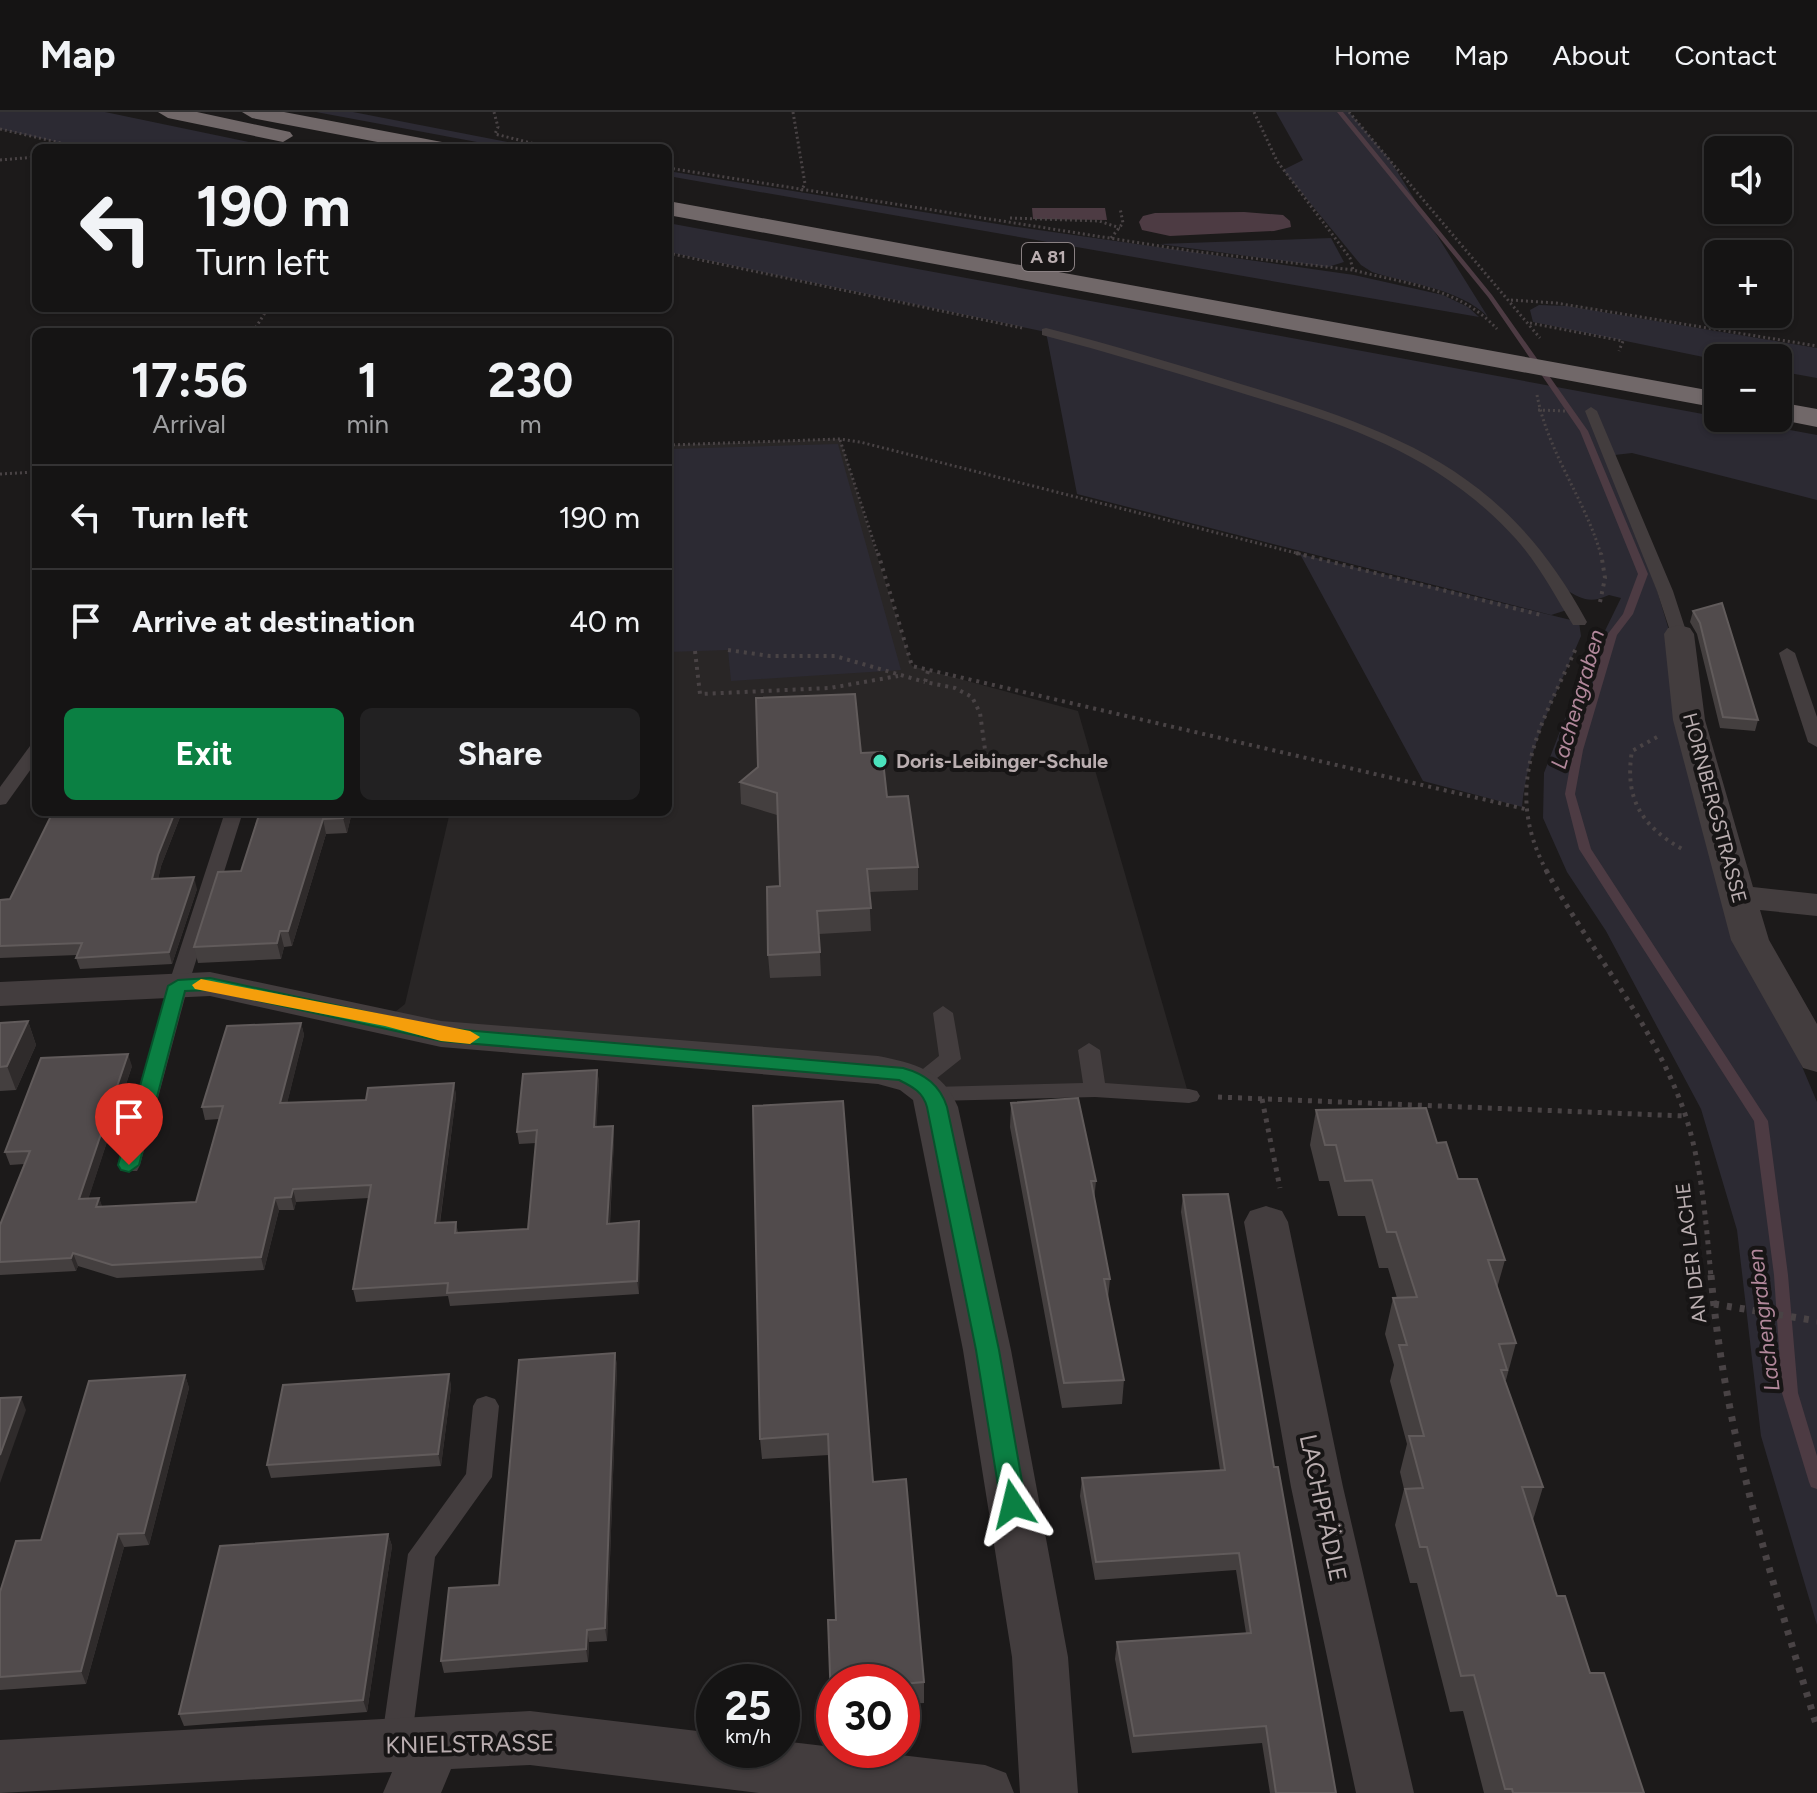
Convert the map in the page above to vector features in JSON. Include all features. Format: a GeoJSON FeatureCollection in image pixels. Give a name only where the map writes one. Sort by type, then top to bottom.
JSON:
{"type":"FeatureCollection","features":[{"type":"Feature","properties":{"kind":"highway"},"geometry":{"type":"LineString","coordinates":[[168,112],[326,144]]}},
{"type":"Feature","properties":{"kind":"highway"},"geometry":{"type":"LineString","coordinates":[[252,112],[421,144]]}},
{"type":"Feature","properties":{"kind":"highway","name":"A 81"},"geometry":{"type":"LineString","coordinates":[[672,190],[1434,337],[1640,386],[1704,397]]}},
{"type":"Feature","properties":{"kind":"highway","name":"A 81"},"geometry":{"type":"LineString","coordinates":[[672,209],[1434,337],[1616,358],[1704,374]]}},
{"type":"Feature","properties":{"kind":"highway"},"geometry":{"type":"LineString","coordinates":[[1792,390],[1817,394]]}},
{"type":"Feature","properties":{"kind":"highway"},"geometry":{"type":"LineString","coordinates":[[1792,414],[1817,418]]}},
{"type":"Feature","properties":{"kind":"street","name":"HORNBERGSTRASSE"},"geometry":{"type":"LineString","coordinates":[[1679,634],[1689,720],[1750,940],[1817,1059]]}},
{"type":"Feature","properties":{"kind":"street"},"geometry":{"type":"LineString","coordinates":[[1735,884],[1817,905]]}},
{"type":"Feature","properties":{"kind":"street"},"geometry":{"type":"LineString","coordinates":[[0,994],[210,984],[441,1034],[878,1070],[926,1088],[987,1350],[1040,1657],[1049,1793]]}},
{"type":"Feature","properties":{"kind":"street","name":"LACHPFÄDLE"},"geometry":{"type":"LineString","coordinates":[[1266,1222],[1317,1487],[1385,1793]]}},
{"type":"Feature","properties":{"kind":"street","name":"KNIELSTRASSE"},"geometry":{"type":"LineString","coordinates":[[0,1767],[414,1760],[530,1738],[985,1793]]}},
{"type":"Feature","properties":{"kind":"lane"},"geometry":{"type":"LineString","coordinates":[[1046,332],[1322,413],[1417,453],[1478,496],[1518,534],[1564,589],[1579,622]]}},
{"type":"Feature","properties":{"kind":"lane","name":"HORNBERGSTRASSE"},"geometry":{"type":"LineString","coordinates":[[1591,411],[1649,550],[1679,634]]}},
{"type":"Feature","properties":{"kind":"lane"},"geometry":{"type":"LineString","coordinates":[[1787,653],[1817,742]]}},
{"type":"Feature","properties":{"kind":"lane"},"geometry":{"type":"LineString","coordinates":[[0,800],[32,756]]}},
{"type":"Feature","properties":{"kind":"lane"},"geometry":{"type":"LineString","coordinates":[[129,1165],[178,986],[232,818]]}},
{"type":"Feature","properties":{"kind":"lane"},"geometry":{"type":"LineString","coordinates":[[926,1088],[950,1059],[943,1013]]}},
{"type":"Feature","properties":{"kind":"lane"},"geometry":{"type":"LineString","coordinates":[[1089,1050],[1095,1090]]}},
{"type":"Feature","properties":{"kind":"lane"},"geometry":{"type":"LineString","coordinates":[[926,1088],[1095,1090],[1189,1096]]}},
{"type":"Feature","properties":{"kind":"lane"},"geometry":{"type":"LineString","coordinates":[[414,1760],[422,1554],[479,1477],[486,1406]]}},
{"type":"Feature","properties":{"kind":"path"},"geometry":{"type":"LineString","coordinates":[[494,112],[498,127],[495,134],[535,144]]}},
{"type":"Feature","properties":{"kind":"path"},"geometry":{"type":"LineString","coordinates":[[793,112],[805,184],[801,191]]}},
{"type":"Feature","properties":{"kind":"path"},"geometry":{"type":"LineString","coordinates":[[1254,112],[1277,161],[1350,258],[1353,270]]}},
{"type":"Feature","properties":{"kind":"path"},"geometry":{"type":"LineString","coordinates":[[1349,112],[1510,300],[1546,347]]}},
{"type":"Feature","properties":{"kind":"path"},"geometry":{"type":"LineString","coordinates":[[0,129],[66,144]]}},
{"type":"Feature","properties":{"kind":"path"},"geometry":{"type":"LineString","coordinates":[[0,160],[32,157]]}},
{"type":"Feature","properties":{"kind":"path"},"geometry":{"type":"LineString","coordinates":[[672,169],[1110,239],[1326,270],[1353,270],[1434,290],[1479,307]]}},
{"type":"Feature","properties":{"kind":"path"},"geometry":{"type":"LineString","coordinates":[[1110,239],[1123,223],[1120,208]]}},
{"type":"Feature","properties":{"kind":"path"},"geometry":{"type":"LineString","coordinates":[[1010,218],[1099,221],[1120,228]]}},
{"type":"Feature","properties":{"kind":"path"},"geometry":{"type":"LineString","coordinates":[[672,254],[1046,332]]}},
{"type":"Feature","properties":{"kind":"path"},"geometry":{"type":"LineString","coordinates":[[1510,300],[1556,303],[1817,346]]}},
{"type":"Feature","properties":{"kind":"path"},"geometry":{"type":"LineString","coordinates":[[1529,323],[1623,341],[1616,358]]}},
{"type":"Feature","properties":{"kind":"path"},"geometry":{"type":"LineString","coordinates":[[672,445],[840,439],[1562,621],[1579,622],[1596,613],[1604,594],[1604,577],[1588,515],[1540,424],[1538,410],[1551,411]]}},
{"type":"Feature","properties":{"kind":"path"},"geometry":{"type":"LineString","coordinates":[[840,439],[853,471],[912,666],[1525,809]]}},
{"type":"Feature","properties":{"kind":"path"},"geometry":{"type":"LineString","coordinates":[[0,474],[32,472]]}},
{"type":"Feature","properties":{"kind":"path","name":"AN DER LACHE"},"geometry":{"type":"LineString","coordinates":[[1579,622],[1581,636],[1540,734],[1527,783],[1525,809],[1541,859],[1635,1013],[1673,1085],[1685,1116],[1707,1210],[1722,1380],[1736,1452],[1817,1727]]}},
{"type":"Feature","properties":{"kind":"path"},"geometry":{"type":"LineString","coordinates":[[728,650],[770,656],[835,656],[898,676],[967,692],[977,701],[982,713],[979,724],[985,736],[986,757],[1018,775]]}},
{"type":"Feature","properties":{"kind":"path"},"geometry":{"type":"LineString","coordinates":[[695,651],[700,694],[830,688],[898,676]]}},
{"type":"Feature","properties":{"kind":"path"},"geometry":{"type":"LineString","coordinates":[[925,682],[928,671]]}},
{"type":"Feature","properties":{"kind":"path"},"geometry":{"type":"LineString","coordinates":[[1689,720],[1632,751],[1628,766],[1638,818],[1657,837],[1735,884]]}},
{"type":"Feature","properties":{"kind":"path"},"geometry":{"type":"LineString","coordinates":[[1189,1096],[1685,1116]]}},
{"type":"Feature","properties":{"kind":"path"},"geometry":{"type":"LineString","coordinates":[[1262,1099],[1283,1202],[1266,1222]]}},
{"type":"Feature","properties":{"kind":"path"},"geometry":{"type":"LineString","coordinates":[[1714,1304],[1817,1321]]}},
{"type":"Feature","properties":{"kind":"shaded area"},"geometry":{"type":"Polygon","coordinates":[[[0,112],[105,112],[258,144],[66,144],[0,129],[0,112]]]}},
{"type":"Feature","properties":{"kind":"shaded area"},"geometry":{"type":"Polygon","coordinates":[[[316,112],[353,112],[518,144],[488,144],[316,112]]]}},
{"type":"Feature","properties":{"kind":"shaded area"},"geometry":{"type":"Polygon","coordinates":[[[1276,112],[1349,112],[1390,160],[1488,317],[1463,299],[1372,272],[1361,265],[1283,170],[1303,160],[1276,112]]]}},
{"type":"Feature","properties":{"kind":"shaded area"},"geometry":{"type":"Polygon","coordinates":[[[672,172],[1010,226],[1354,275],[1443,295],[1468,307],[1479,317],[672,177],[672,172]]]}},
{"type":"Feature","properties":{"kind":"shaded area"},"geometry":{"type":"Polygon","coordinates":[[[1032,208],[1105,208],[1107,220],[1033,219],[1032,208]]]}},
{"type":"Feature","properties":{"kind":"shaded area"},"geometry":{"type":"Polygon","coordinates":[[[1155,213],[1283,215],[1290,221],[1291,227],[1274,231],[1170,236],[1142,230],[1139,222],[1143,216],[1155,213]]]}},
{"type":"Feature","properties":{"kind":"shaded area"},"geometry":{"type":"Polygon","coordinates":[[[672,224],[1704,414],[1704,432],[1792,430],[1817,435],[1817,500],[1632,453],[1606,456],[1657,590],[1790,1038],[1817,1102],[1817,1625],[1761,1436],[1737,1230],[1701,1109],[1606,931],[1567,872],[1543,818],[1544,773],[1575,692],[1621,598],[1609,595],[1586,599],[1564,589],[1567,610],[1551,615],[1077,494],[1046,332],[672,253],[672,224]]]}},
{"type":"Feature","properties":{"kind":"shaded area"},"geometry":{"type":"Polygon","coordinates":[[[1331,238],[1344,262],[1328,267],[1159,244],[1331,238]]]}},
{"type":"Feature","properties":{"kind":"shaded area"},"geometry":{"type":"Polygon","coordinates":[[[1539,305],[1567,306],[1817,348],[1817,378],[1792,374],[1792,344],[1704,344],[1704,357],[1533,322],[1530,310],[1539,305]]]}},
{"type":"Feature","properties":{"kind":"shaded area","name":"Doris-Leibinger-Schule"},"geometry":{"type":"Polygon","coordinates":[[[840,439],[912,666],[1078,711],[1189,1096],[933,1094],[919,1081],[385,1020],[405,1004],[449,816],[672,816],[672,445],[840,439]]]}},
{"type":"Feature","properties":{"kind":"shaded area"},"geometry":{"type":"Polygon","coordinates":[[[838,444],[901,670],[731,681],[728,650],[672,652],[672,449],[838,444]]]}},
{"type":"Feature","properties":{"kind":"shaded area"},"geometry":{"type":"Polygon","coordinates":[[[1300,554],[1579,622],[1581,636],[1537,741],[1522,807],[1423,781],[1300,554]]]}},
{"type":"Feature","properties":{"kind":"building"},"geometry":{"type":"Polygon","coordinates":[[[1722,603],[1758,720],[1723,717],[1700,623],[1693,611],[1722,603]]]}},
{"type":"Feature","properties":{"kind":"building","name":"Doris-Leibinger-Schule"},"geometry":{"type":"Polygon","coordinates":[[[855,694],[861,753],[882,752],[887,797],[908,796],[918,867],[867,869],[871,908],[817,911],[820,952],[768,955],[767,887],[780,886],[777,793],[740,782],[758,767],[756,698],[855,694]]]}},
{"type":"Feature","properties":{"kind":"building"},"geometry":{"type":"Polygon","coordinates":[[[51,816],[173,816],[152,879],[194,877],[169,952],[76,958],[82,943],[0,946],[0,900],[10,899],[51,816]]]}},
{"type":"Feature","properties":{"kind":"building"},"geometry":{"type":"Polygon","coordinates":[[[259,816],[344,816],[323,819],[288,931],[280,931],[277,943],[194,947],[218,872],[241,871],[259,816]]]}},
{"type":"Feature","properties":{"kind":"building"},"geometry":{"type":"Polygon","coordinates":[[[28,1021],[7,1066],[0,1067],[0,1023],[28,1021]]]}},
{"type":"Feature","properties":{"kind":"building"},"geometry":{"type":"Polygon","coordinates":[[[301,1023],[280,1103],[366,1100],[368,1088],[454,1083],[435,1223],[456,1222],[455,1233],[528,1229],[537,1130],[517,1132],[523,1074],[597,1070],[594,1127],[613,1126],[607,1224],[639,1221],[637,1281],[447,1293],[448,1283],[353,1289],[371,1185],[293,1189],[291,1197],[275,1198],[261,1257],[112,1265],[73,1253],[71,1258],[0,1262],[0,1225],[30,1151],[5,1152],[41,1058],[128,1054],[79,1199],[99,1198],[96,1207],[196,1202],[223,1106],[202,1107],[227,1026],[301,1023]]]}},
{"type":"Feature","properties":{"kind":"building"},"geometry":{"type":"Polygon","coordinates":[[[1078,1098],[1096,1181],[1091,1181],[1110,1279],[1104,1279],[1124,1380],[1064,1383],[1011,1103],[1078,1098]]]}},
{"type":"Feature","properties":{"kind":"building"},"geometry":{"type":"Polygon","coordinates":[[[843,1101],[873,1482],[906,1479],[924,1682],[920,1682],[920,1664],[830,1664],[828,1620],[836,1620],[828,1434],[760,1439],[753,1106],[843,1101]]]}},
{"type":"Feature","properties":{"kind":"building"},"geometry":{"type":"Polygon","coordinates":[[[1426,1108],[1437,1143],[1446,1142],[1458,1179],[1477,1179],[1505,1260],[1488,1260],[1516,1343],[1499,1344],[1507,1370],[1501,1370],[1543,1487],[1522,1487],[1557,1596],[1565,1596],[1590,1673],[1604,1673],[1644,1793],[1513,1793],[1512,1789],[1505,1789],[1474,1675],[1461,1676],[1427,1547],[1420,1547],[1405,1489],[1423,1488],[1409,1436],[1424,1436],[1399,1345],[1407,1345],[1393,1298],[1417,1297],[1396,1232],[1387,1232],[1372,1180],[1345,1181],[1336,1145],[1325,1145],[1316,1110],[1426,1108]]]}},
{"type":"Feature","properties":{"kind":"building"},"geometry":{"type":"Polygon","coordinates":[[[1228,1194],[1274,1467],[1278,1467],[1336,1793],[1276,1793],[1266,1726],[1134,1736],[1117,1642],[1251,1633],[1239,1553],[1096,1562],[1082,1478],[1225,1470],[1183,1195],[1228,1194]]]}},
{"type":"Feature","properties":{"kind":"building"},"geometry":{"type":"Polygon","coordinates":[[[615,1353],[605,1628],[587,1630],[586,1649],[441,1661],[449,1588],[499,1585],[519,1360],[615,1353]]]}},
{"type":"Feature","properties":{"kind":"building"},"geometry":{"type":"Polygon","coordinates":[[[449,1374],[438,1454],[267,1465],[283,1385],[449,1374]]]}},
{"type":"Feature","properties":{"kind":"building"},"geometry":{"type":"Polygon","coordinates":[[[185,1375],[144,1533],[118,1534],[81,1671],[0,1677],[0,1592],[16,1541],[41,1540],[89,1381],[185,1375]]]}},
{"type":"Feature","properties":{"kind":"building"},"geometry":{"type":"Polygon","coordinates":[[[21,1397],[0,1455],[0,1398],[21,1397]]]}},
{"type":"Feature","properties":{"kind":"building"},"geometry":{"type":"Polygon","coordinates":[[[388,1534],[363,1700],[179,1714],[220,1546],[388,1534]]]}},
{"type":"Feature","properties":{"kind":"waterway","name":"Lachengraben"},"geometry":{"type":"LineString","coordinates":[[1340,112],[1490,296],[1584,431],[1643,574],[1628,614],[1612,635],[1578,750],[1570,794],[1585,849],[1761,1121],[1781,1275],[1790,1393],[1817,1482]]}},
{"type":"Feature","properties":{"kind":"slow traffic"},"geometry":{"type":"LineString","coordinates":[[201,985],[210,984],[441,1034],[470,1037]]}},
{"type":"Feature","properties":{"kind":"place","name":"Doris-Leibinger-Schule"},"geometry":{"type":"Point","coordinates":[880,761]}},
{"type":"Feature","properties":{"kind":"route"},"geometry":{"type":"LineString","coordinates":[[129,1165],[178,986],[210,984],[441,1034],[903,1074],[919,1081],[933,1094],[937,1107],[987,1350],[1013,1504]]}}]}
